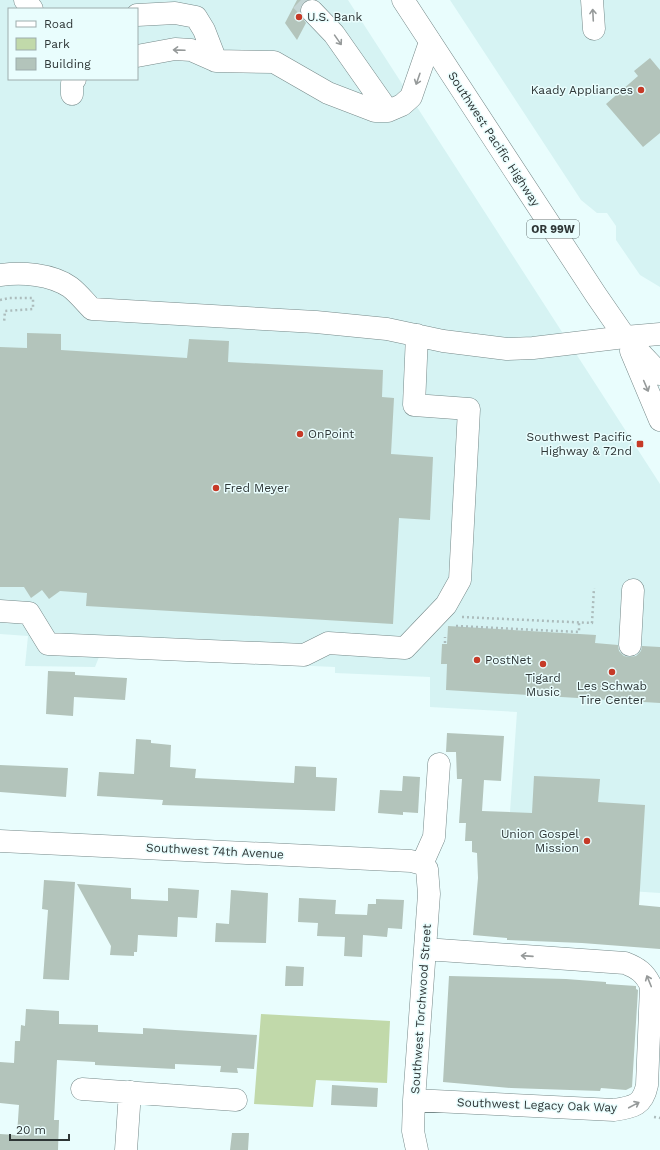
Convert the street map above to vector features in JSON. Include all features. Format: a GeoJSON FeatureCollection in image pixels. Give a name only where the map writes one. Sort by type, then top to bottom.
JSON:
{"type":"FeatureCollection","features":[{"type":"Feature","properties":{"kind":"main road"},"geometry":{"type":"LineString","coordinates":[[25,0],[31,8]]}},
{"type":"Feature","properties":{"kind":"main road","name":"Southwest Pacific Highway"},"geometry":{"type":"LineString","coordinates":[[403,0],[625,337],[660,374]]}},
{"type":"Feature","properties":{"kind":"main road"},"geometry":{"type":"LineString","coordinates":[[592,0],[594,29]]}},
{"type":"Feature","properties":{"kind":"main road"},"geometry":{"type":"LineString","coordinates":[[312,11],[334,34],[388,111]]}},
{"type":"Feature","properties":{"kind":"main road"},"geometry":{"type":"LineString","coordinates":[[138,15],[175,13],[196,17],[204,30],[216,61]]}},
{"type":"Feature","properties":{"kind":"main road"},"geometry":{"type":"LineString","coordinates":[[138,56],[175,49],[191,50],[216,61],[274,62],[328,93],[375,111],[388,111],[402,105],[411,97],[430,42]]}},
{"type":"Feature","properties":{"kind":"main road"},"geometry":{"type":"LineString","coordinates":[[0,275],[47,277],[70,287],[92,309],[316,322],[387,329],[466,344],[507,349],[533,348],[660,334]]}},
{"type":"Feature","properties":{"kind":"main road"},"geometry":{"type":"LineString","coordinates":[[0,611],[29,613],[48,644],[304,655],[328,643],[405,648],[448,615],[460,580],[469,408],[414,405],[417,335]]}},
{"type":"Feature","properties":{"kind":"main road","name":"Southwest Pacific Highway"},"geometry":{"type":"LineString","coordinates":[[625,337],[660,420]]}},
{"type":"Feature","properties":{"kind":"main road"},"geometry":{"type":"LineString","coordinates":[[630,645],[633,590]]}},
{"type":"Feature","properties":{"kind":"main road"},"geometry":{"type":"LineString","coordinates":[[425,866],[434,837],[439,764]]}},
{"type":"Feature","properties":{"kind":"main road","name":"Southwest 74th Avenue"},"geometry":{"type":"LineString","coordinates":[[0,841],[411,861],[425,866]]}},
{"type":"Feature","properties":{"kind":"main road","name":"Southwest Torchwood Street"},"geometry":{"type":"LineString","coordinates":[[417,1150],[413,1131],[414,1100],[429,894],[425,866]]}},
{"type":"Feature","properties":{"kind":"main road","name":"Southwest Legacy Oak Way"},"geometry":{"type":"LineString","coordinates":[[414,1100],[614,1110],[629,1108],[639,1103],[645,1094],[647,1085],[651,986],[646,975],[635,966],[625,962],[425,949]]}},
{"type":"Feature","properties":{"kind":"main road"},"geometry":{"type":"LineString","coordinates":[[82,1089],[236,1100]]}},
{"type":"Feature","properties":{"kind":"main road"},"geometry":{"type":"LineString","coordinates":[[126,1150],[130,1092]]}},
{"type":"Feature","properties":{"kind":"path"},"geometry":{"type":"LineString","coordinates":[[0,300],[9,298],[33,298],[33,309],[5,311],[4,323]]}},
{"type":"Feature","properties":{"kind":"path"},"geometry":{"type":"LineString","coordinates":[[448,615],[592,624],[594,588]]}},
{"type":"Feature","properties":{"kind":"path"},"geometry":{"type":"LineString","coordinates":[[448,615],[579,632],[579,623]]}},
{"type":"Feature","properties":{"kind":"path"},"geometry":{"type":"LineString","coordinates":[[445,631],[445,643]]}},
{"type":"Feature","properties":{"kind":"shaded area"},"geometry":{"type":"Polygon","coordinates":[[[0,0],[348,0],[660,484],[660,893],[505,883],[517,712],[430,707],[430,677],[335,673],[335,667],[99,657],[95,667],[25,666],[28,636],[0,634],[0,0]]]}},
{"type":"Feature","properties":{"kind":"shaded area"},"geometry":{"type":"Polygon","coordinates":[[[450,0],[660,0],[660,287],[640,275],[616,240],[616,226],[607,213],[597,213],[581,200],[450,0]]]}},
{"type":"Feature","properties":{"kind":"green space"},"geometry":{"type":"Polygon","coordinates":[[[261,1014],[390,1021],[387,1083],[316,1080],[313,1107],[254,1104],[261,1014]]]}},
{"type":"Feature","properties":{"kind":"building","name":"U.S. Bank"},"geometry":{"type":"Polygon","coordinates":[[[297,0],[307,0],[300,8],[300,14],[306,23],[297,40],[285,23],[297,0]]]}},
{"type":"Feature","properties":{"kind":"building","name":"Kaady Appliances"},"geometry":{"type":"Polygon","coordinates":[[[650,58],[660,70],[660,133],[643,147],[606,104],[638,76],[634,71],[650,58]]]}},
{"type":"Feature","properties":{"kind":"building","name":"Fred Meyer"},"geometry":{"type":"Polygon","coordinates":[[[27,333],[61,334],[61,350],[187,358],[189,339],[229,341],[228,362],[383,370],[382,397],[394,398],[391,454],[433,457],[430,520],[399,518],[393,624],[86,606],[87,593],[60,591],[49,599],[42,590],[31,598],[24,587],[0,587],[0,347],[27,348],[27,333]]]}},
{"type":"Feature","properties":{"kind":"building"},"geometry":{"type":"Polygon","coordinates":[[[448,626],[596,635],[595,643],[618,645],[619,651],[624,656],[629,657],[636,656],[641,651],[642,646],[660,647],[660,703],[446,690],[447,664],[441,664],[442,644],[447,644],[448,626]]]}},
{"type":"Feature","properties":{"kind":"building"},"geometry":{"type":"Polygon","coordinates":[[[48,671],[75,672],[75,675],[127,678],[125,700],[74,697],[73,716],[46,714],[48,671]]]}},
{"type":"Feature","properties":{"kind":"building"},"geometry":{"type":"Polygon","coordinates":[[[447,733],[504,736],[501,781],[484,780],[482,811],[532,813],[534,776],[600,779],[598,802],[645,805],[639,905],[660,907],[660,949],[582,943],[507,940],[507,938],[473,935],[478,878],[477,853],[472,852],[472,841],[465,841],[466,823],[459,823],[462,779],[457,779],[456,752],[446,752],[447,733]]]}},
{"type":"Feature","properties":{"kind":"building"},"geometry":{"type":"Polygon","coordinates":[[[136,739],[151,740],[151,743],[171,745],[170,767],[196,769],[195,778],[294,783],[295,766],[316,767],[316,777],[337,778],[335,811],[162,805],[163,800],[97,796],[99,772],[134,774],[136,739]]]}},
{"type":"Feature","properties":{"kind":"building"},"geometry":{"type":"Polygon","coordinates":[[[0,765],[68,768],[66,797],[0,792],[0,765]]]}},
{"type":"Feature","properties":{"kind":"building"},"geometry":{"type":"Polygon","coordinates":[[[403,776],[420,777],[418,813],[403,812],[403,815],[378,813],[380,790],[402,791],[403,776]]]}},
{"type":"Feature","properties":{"kind":"building"},"geometry":{"type":"Polygon","coordinates":[[[44,880],[75,882],[69,980],[43,979],[48,910],[42,909],[44,880]]]}},
{"type":"Feature","properties":{"kind":"building"},"geometry":{"type":"Polygon","coordinates":[[[77,884],[131,888],[131,899],[168,901],[168,888],[199,890],[197,918],[178,917],[177,937],[138,935],[137,952],[134,952],[134,956],[110,955],[111,946],[77,884]]]}},
{"type":"Feature","properties":{"kind":"building"},"geometry":{"type":"Polygon","coordinates":[[[231,890],[268,893],[266,943],[215,942],[216,923],[229,924],[231,890]]]}},
{"type":"Feature","properties":{"kind":"building"},"geometry":{"type":"Polygon","coordinates":[[[299,898],[336,900],[335,914],[367,915],[368,904],[376,904],[376,899],[404,900],[402,929],[388,928],[387,937],[363,935],[362,957],[344,956],[345,937],[317,936],[318,923],[298,922],[299,898]]]}},
{"type":"Feature","properties":{"kind":"building"},"geometry":{"type":"Polygon","coordinates":[[[286,966],[304,967],[303,986],[285,986],[286,966]]]}},
{"type":"Feature","properties":{"kind":"building"},"geometry":{"type":"Polygon","coordinates":[[[449,976],[566,979],[636,986],[636,989],[638,990],[632,1087],[626,1090],[601,1088],[600,1091],[511,1088],[443,1082],[449,976]]]}},
{"type":"Feature","properties":{"kind":"building"},"geometry":{"type":"Polygon","coordinates":[[[26,1009],[59,1011],[59,1024],[98,1025],[98,1032],[143,1034],[143,1028],[257,1035],[254,1069],[237,1068],[238,1073],[220,1072],[221,1066],[175,1064],[175,1069],[95,1065],[95,1062],[57,1060],[54,1120],[59,1120],[58,1150],[0,1150],[0,1134],[17,1135],[19,1105],[0,1103],[0,1062],[14,1063],[15,1041],[20,1041],[21,1025],[25,1026],[26,1009]]]}},
{"type":"Feature","properties":{"kind":"building"},"geometry":{"type":"Polygon","coordinates":[[[332,1085],[378,1088],[377,1107],[331,1105],[332,1085]]]}},
{"type":"Feature","properties":{"kind":"building"},"geometry":{"type":"Polygon","coordinates":[[[232,1133],[249,1133],[248,1150],[230,1150],[232,1133]]]}},
{"type":"Feature","properties":{"kind":"tunnel"},"geometry":{"type":"LineString","coordinates":[[301,0],[312,11]]}},
{"type":"Feature","properties":{"kind":"place","name":"U.S. Bank"},"geometry":{"type":"Point","coordinates":[299,17]}},
{"type":"Feature","properties":{"kind":"place","name":"Kaady Appliances"},"geometry":{"type":"Point","coordinates":[641,90]}},
{"type":"Feature","properties":{"kind":"place","name":"OnPoint"},"geometry":{"type":"Point","coordinates":[300,434]}},
{"type":"Feature","properties":{"kind":"place","name":"Southwest Pacific Highway & 72nd"},"geometry":{"type":"Point","coordinates":[640,444]}},
{"type":"Feature","properties":{"kind":"place","name":"Fred Meyer"},"geometry":{"type":"Point","coordinates":[216,488]}},
{"type":"Feature","properties":{"kind":"place","name":"PostNet"},"geometry":{"type":"Point","coordinates":[477,660]}},
{"type":"Feature","properties":{"kind":"place","name":"Tigard Music"},"geometry":{"type":"Point","coordinates":[543,664]}},
{"type":"Feature","properties":{"kind":"place","name":"Les Schwab Tire Center"},"geometry":{"type":"Point","coordinates":[612,672]}},
{"type":"Feature","properties":{"kind":"place","name":"Union Gospel Mission"},"geometry":{"type":"Point","coordinates":[587,841]}}]}
